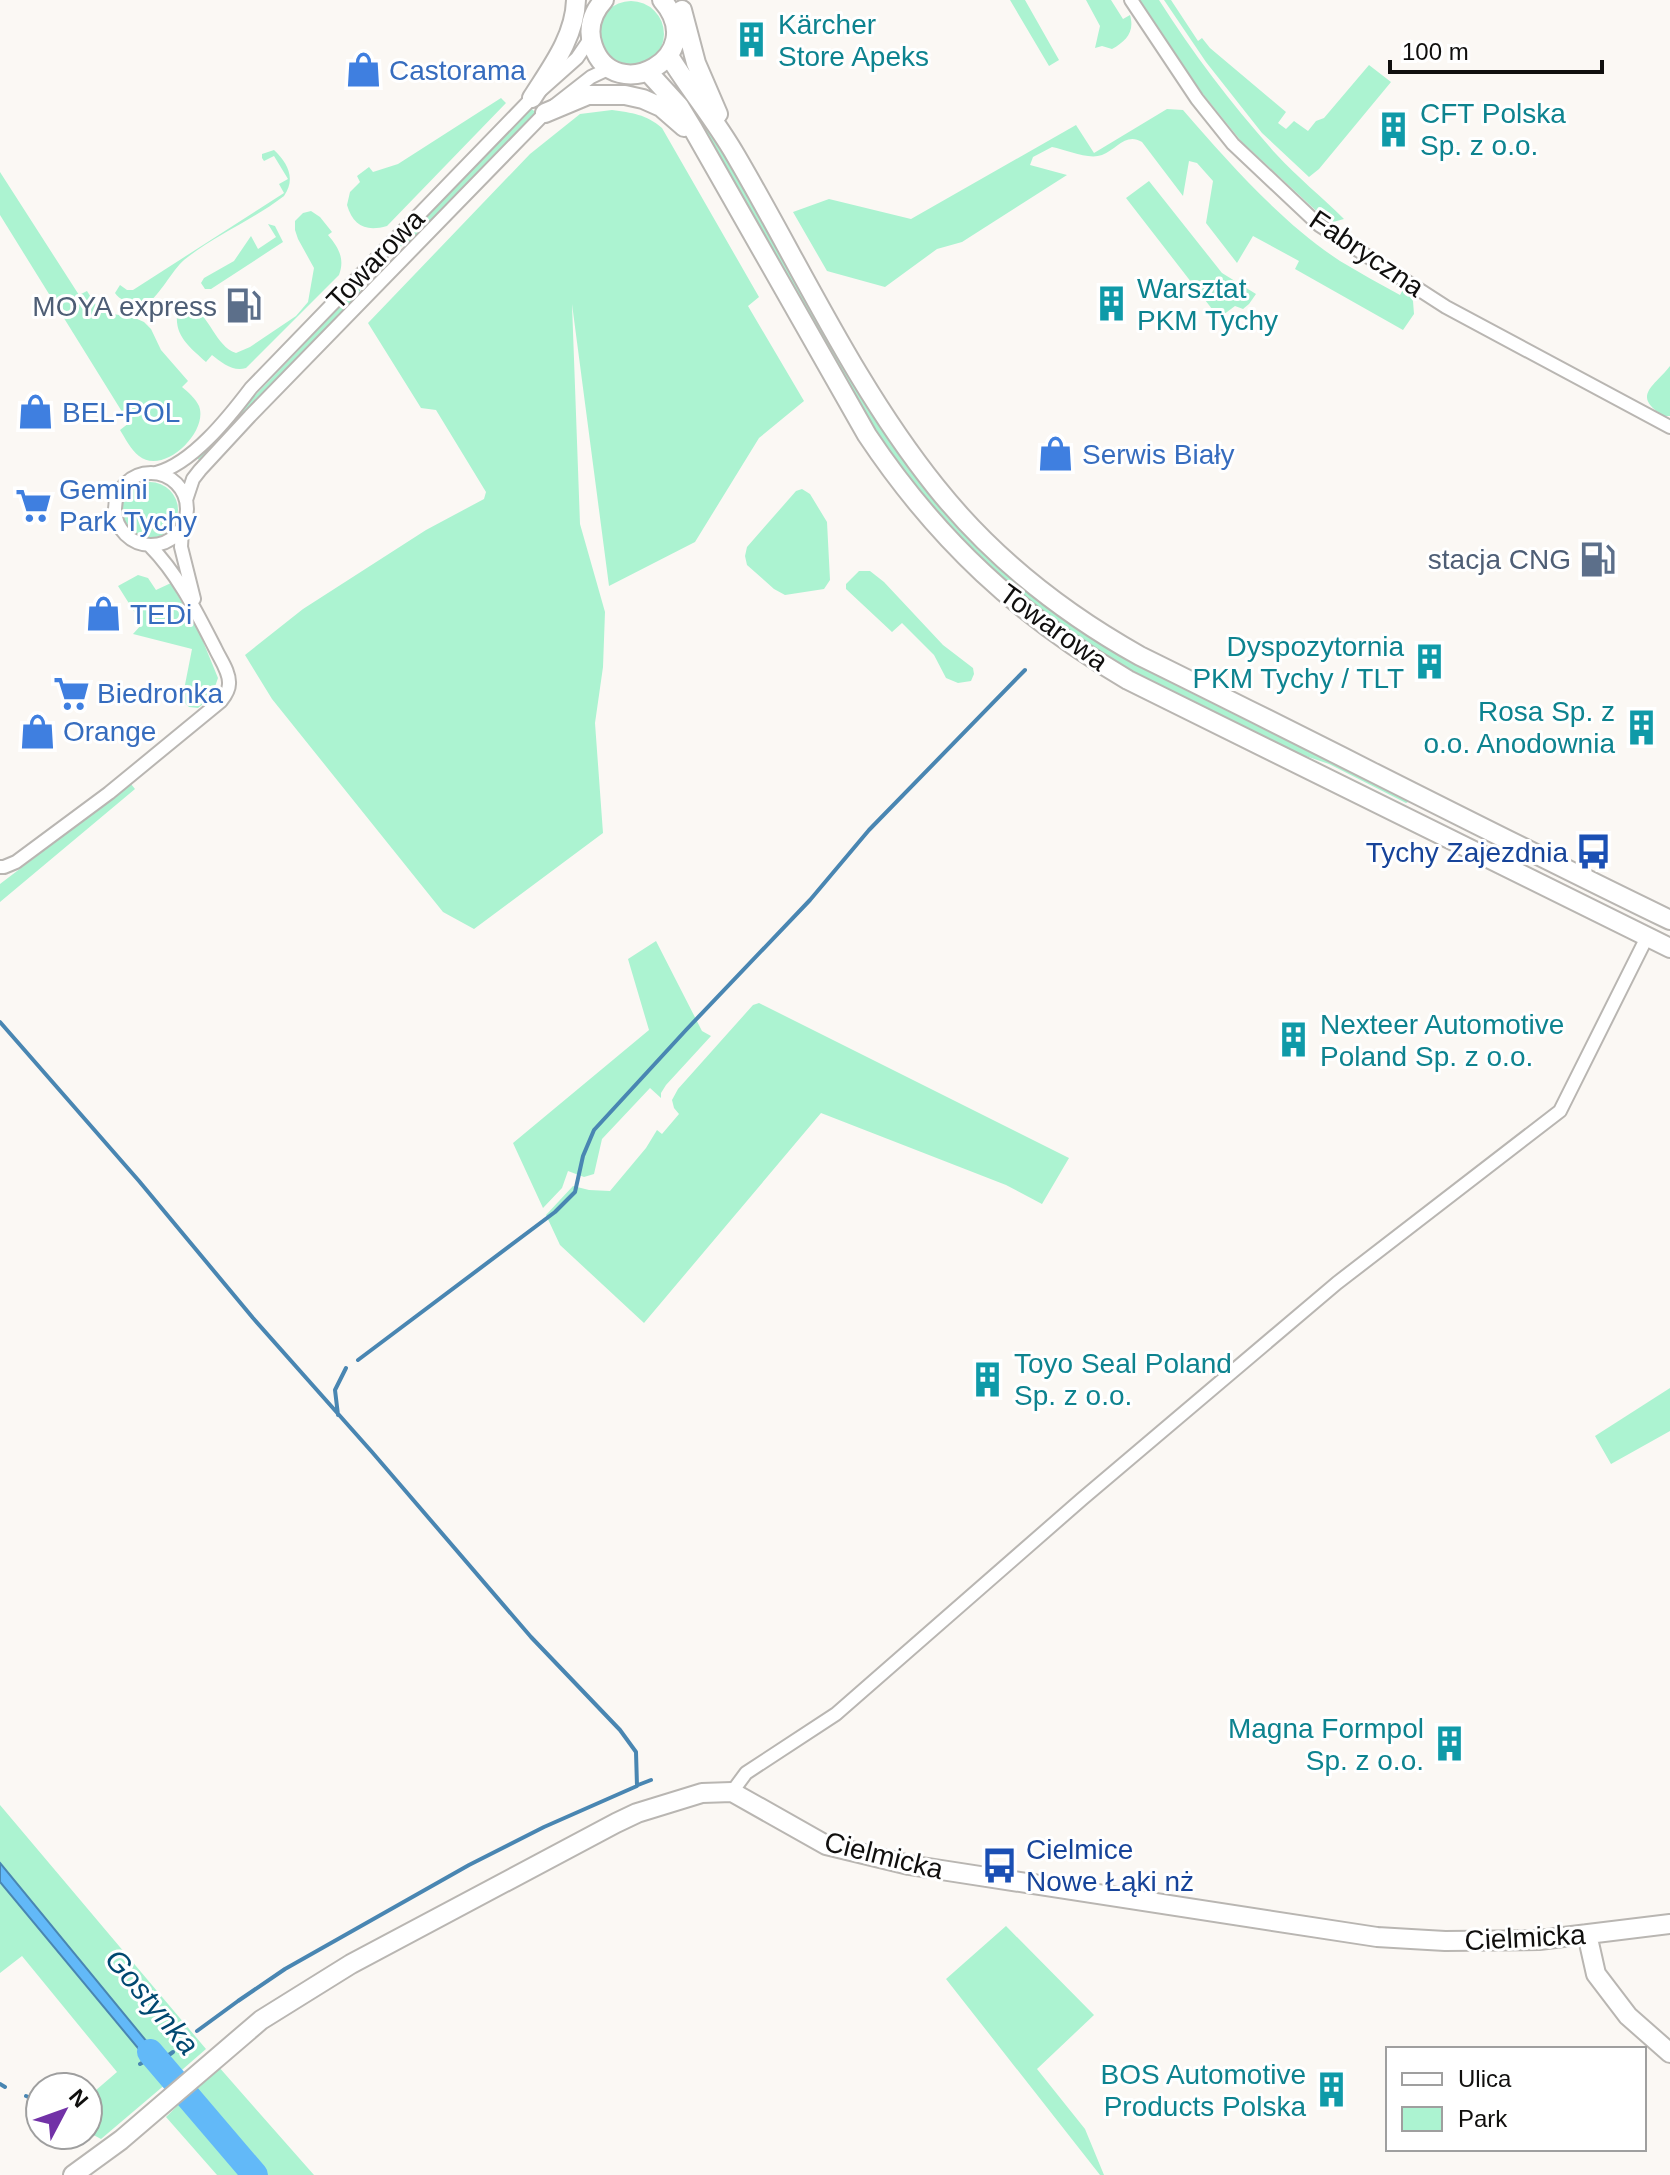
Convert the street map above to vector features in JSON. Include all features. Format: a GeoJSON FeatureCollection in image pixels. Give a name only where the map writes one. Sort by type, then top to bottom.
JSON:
{"type":"FeatureCollection","features":[{"type":"Feature","properties":{"kind":"street"},"geometry":{"type":"LineString","coordinates":[[532,98],[563,50],[576,14],[576,0]]}},
{"type":"Feature","properties":{"kind":"street"},"geometry":{"type":"LineString","coordinates":[[602,1],[590,25],[590,39],[601,60],[610,68],[628,74],[648,72],[669,56],[676,32],[669,8],[662,0]]}},
{"type":"Feature","properties":{"kind":"street"},"geometry":{"type":"LineString","coordinates":[[676,0],[681,7],[696,63],[735,153]]}},
{"type":"Feature","properties":{"kind":"street","name":"Fabryczna"},"geometry":{"type":"LineString","coordinates":[[1131,0],[1197,99],[1233,144],[1319,225],[1446,307],[1670,427]]}},
{"type":"Feature","properties":{"kind":"street","name":"Towarowa"},"geometry":{"type":"LineString","coordinates":[[156,473],[168,470],[187,458],[312,324],[532,98],[577,58],[590,39]]}},
{"type":"Feature","properties":{"kind":"street","name":"Towarowa"},"geometry":{"type":"LineString","coordinates":[[669,56],[735,153],[852,363],[884,414],[938,490],[994,549],[1057,602],[1117,643],[1670,920]]}},
{"type":"Feature","properties":{"kind":"street","name":"Towarowa"},"geometry":{"type":"LineString","coordinates":[[186,500],[193,479],[200,470],[545,113],[591,77],[610,68]]}},
{"type":"Feature","properties":{"kind":"street","name":"Towarowa"},"geometry":{"type":"LineString","coordinates":[[648,72],[679,106],[867,435],[920,507],[966,558],[1037,619],[1105,666],[1204,718],[1670,948]]}},
{"type":"Feature","properties":{"kind":"street"},"geometry":{"type":"LineString","coordinates":[[545,113],[588,95],[625,95],[643,99],[674,117],[704,150]]}},
{"type":"Feature","properties":{"kind":"street"},"geometry":{"type":"LineString","coordinates":[[0,867],[16,862],[98,802],[227,694],[227,671],[198,613],[162,558],[150,546],[127,536],[117,521],[117,499],[125,484],[139,475],[156,473],[171,479],[179,485],[186,500],[187,519],[182,530],[181,547],[198,613]]}},
{"type":"Feature","properties":{"kind":"street"},"geometry":{"type":"LineString","coordinates":[[150,546],[167,542],[182,530]]}},
{"type":"Feature","properties":{"kind":"street"},"geometry":{"type":"LineString","coordinates":[[1429,828],[1440,807]]}},
{"type":"Feature","properties":{"kind":"street"},"geometry":{"type":"LineString","coordinates":[[73,2175],[121,2140],[261,2020],[304,1992],[351,1964],[637,1813],[702,1793],[732,1792],[746,1773],[836,1714],[1082,1499],[1337,1283],[1560,1111],[1647,937]]}},
{"type":"Feature","properties":{"kind":"street","name":"Cielmicka"},"geometry":{"type":"LineString","coordinates":[[732,1792],[826,1845],[909,1865],[1377,1937],[1445,1941],[1539,1940],[1670,1924]]}},
{"type":"Feature","properties":{"kind":"street"},"geometry":{"type":"LineString","coordinates":[[1587,1934],[1596,1974],[1628,2016],[1670,2053]]}},
{"type":"Feature","properties":{"kind":"green space"},"geometry":{"type":"Polygon","coordinates":[[[1010,0],[1025,0],[1059,60],[1049,66],[1010,0]]]}},
{"type":"Feature","properties":{"kind":"green space"},"geometry":{"type":"Polygon","coordinates":[[[1086,0],[1111,0],[1123,19],[1130,15],[1128,35],[1112,49],[1102,46],[1095,48],[1100,26],[1086,0]]]}},
{"type":"Feature","properties":{"kind":"green space"},"geometry":{"type":"Polygon","coordinates":[[[1140,0],[1159,0],[1200,60],[1260,136],[1292,171],[1344,219],[1326,220],[1241,141],[1194,83],[1140,0]]]}},
{"type":"Feature","properties":{"kind":"green space"},"geometry":{"type":"Polygon","coordinates":[[[1164,0],[1171,0],[1198,41],[1202,38],[1286,112],[1278,123],[1286,129],[1294,121],[1308,131],[1316,121],[1324,118],[1369,65],[1391,82],[1309,177],[1262,133],[1206,62],[1164,0]]]}},
{"type":"Feature","properties":{"kind":"green space"},"geometry":{"type":"Polygon","coordinates":[[[631,1],[654,11],[664,34],[654,57],[631,67],[608,57],[598,34],[608,11],[631,1]]]}},
{"type":"Feature","properties":{"kind":"green space"},"geometry":{"type":"Polygon","coordinates":[[[684,85],[860,391],[1018,580],[1410,801],[1406,803],[1329,764],[1285,749],[1124,668],[1075,637],[1011,588],[953,533],[917,492],[880,440],[673,90],[684,85]]]}},
{"type":"Feature","properties":{"kind":"green space"},"geometry":{"type":"Polygon","coordinates":[[[501,98],[506,103],[387,226],[367,228],[353,218],[347,205],[350,192],[360,182],[357,176],[369,167],[373,172],[398,164],[501,98]]]}},
{"type":"Feature","properties":{"kind":"green space"},"geometry":{"type":"Polygon","coordinates":[[[531,108],[536,113],[411,240],[397,249],[396,247],[531,108]]]}},
{"type":"Feature","properties":{"kind":"green space"},"geometry":{"type":"Polygon","coordinates":[[[1167,109],[1183,110],[1257,191],[1318,245],[1400,295],[1404,288],[1413,301],[1414,314],[1403,330],[1295,269],[1299,261],[1253,236],[1237,263],[1206,223],[1213,181],[1197,163],[1189,161],[1183,196],[1142,142],[1136,139],[1126,140],[1102,155],[1084,155],[1052,147],[1033,157],[1030,165],[1067,175],[962,242],[937,249],[885,287],[827,271],[793,212],[829,199],[911,219],[1076,125],[1094,153],[1167,109]]]}},
{"type":"Feature","properties":{"kind":"green space"},"geometry":{"type":"Polygon","coordinates":[[[612,110],[644,117],[662,128],[759,297],[748,306],[804,401],[759,438],[695,542],[609,586],[572,304],[580,524],[605,612],[603,667],[595,723],[603,833],[474,929],[443,912],[272,699],[245,655],[303,609],[426,530],[484,499],[486,492],[436,410],[421,408],[368,323],[530,154],[580,114],[612,110]]]}},
{"type":"Feature","properties":{"kind":"green space"},"geometry":{"type":"Polygon","coordinates":[[[274,150],[289,172],[288,190],[284,196],[184,260],[148,302],[130,302],[117,296],[115,293],[120,285],[133,290],[284,193],[279,184],[288,179],[274,156],[264,161],[262,158],[262,154],[274,150]]]}},
{"type":"Feature","properties":{"kind":"green space"},"geometry":{"type":"Polygon","coordinates":[[[0,172],[79,295],[87,291],[96,305],[108,313],[144,322],[161,350],[188,381],[182,387],[198,403],[200,416],[191,439],[171,456],[149,461],[139,456],[126,440],[120,430],[129,423],[0,215],[0,172]]]}},
{"type":"Feature","properties":{"kind":"green space"},"geometry":{"type":"Polygon","coordinates":[[[1149,181],[1222,273],[1256,294],[1243,309],[1235,306],[1219,318],[1126,198],[1149,181]]]}},
{"type":"Feature","properties":{"kind":"green space"},"geometry":{"type":"Polygon","coordinates":[[[311,211],[332,232],[328,235],[341,259],[339,275],[246,368],[232,368],[212,355],[206,362],[181,336],[177,315],[190,306],[203,317],[223,344],[236,353],[296,316],[308,302],[314,268],[298,239],[295,221],[303,213],[311,211]]]}},
{"type":"Feature","properties":{"kind":"green space"},"geometry":{"type":"Polygon","coordinates":[[[268,224],[275,226],[283,242],[211,289],[205,289],[201,283],[204,278],[234,261],[251,236],[258,249],[276,237],[268,224]]]}},
{"type":"Feature","properties":{"kind":"green space"},"geometry":{"type":"Polygon","coordinates":[[[362,284],[356,298],[256,399],[201,462],[196,457],[362,284]]]}},
{"type":"Feature","properties":{"kind":"green space"},"geometry":{"type":"Polygon","coordinates":[[[1670,366],[1670,416],[1664,416],[1648,403],[1647,397],[1670,366]]]}},
{"type":"Feature","properties":{"kind":"green space"},"geometry":{"type":"Polygon","coordinates":[[[150,482],[170,490],[178,510],[170,530],[150,538],[130,530],[122,510],[130,490],[150,482]]]}},
{"type":"Feature","properties":{"kind":"green space"},"geometry":{"type":"Polygon","coordinates":[[[802,489],[810,494],[827,522],[830,580],[824,589],[785,595],[747,565],[745,556],[747,547],[796,491],[802,489]]]}},
{"type":"Feature","properties":{"kind":"green space"},"geometry":{"type":"Polygon","coordinates":[[[859,571],[870,571],[884,582],[943,645],[973,668],[971,681],[958,683],[946,678],[934,655],[902,623],[892,632],[846,589],[846,584],[859,571]]]}},
{"type":"Feature","properties":{"kind":"green space"},"geometry":{"type":"Polygon","coordinates":[[[138,575],[148,578],[156,590],[171,583],[200,634],[218,678],[211,698],[198,708],[189,707],[182,700],[192,649],[133,634],[142,624],[118,586],[138,575]]]}},
{"type":"Feature","properties":{"kind":"green space"},"geometry":{"type":"Polygon","coordinates":[[[131,784],[135,789],[0,902],[0,884],[131,784]]]}},
{"type":"Feature","properties":{"kind":"green space"},"geometry":{"type":"Polygon","coordinates":[[[656,941],[702,1031],[711,1036],[666,1085],[661,1098],[650,1088],[602,1139],[594,1174],[584,1177],[568,1171],[562,1188],[543,1208],[513,1143],[649,1030],[628,959],[656,941]]]}},
{"type":"Feature","properties":{"kind":"green space"},"geometry":{"type":"Polygon","coordinates":[[[759,1003],[1069,1158],[1042,1204],[1006,1185],[821,1113],[644,1323],[560,1245],[546,1215],[573,1186],[610,1191],[657,1130],[662,1134],[679,1114],[672,1100],[678,1089],[753,1005],[759,1003]]]}},
{"type":"Feature","properties":{"kind":"green space"},"geometry":{"type":"Polygon","coordinates":[[[1670,1388],[1670,1431],[1611,1464],[1595,1436],[1670,1388]]]}},
{"type":"Feature","properties":{"kind":"green space"},"geometry":{"type":"Polygon","coordinates":[[[0,1805],[206,2049],[175,2076],[0,1863],[0,1805]]]}},
{"type":"Feature","properties":{"kind":"green space"},"geometry":{"type":"Polygon","coordinates":[[[0,1882],[167,2083],[104,2136],[104,2083],[117,2072],[22,1956],[0,1973],[0,1882]]]}},
{"type":"Feature","properties":{"kind":"green space"},"geometry":{"type":"Polygon","coordinates":[[[1006,1926],[1094,2015],[1037,2069],[1085,2129],[1104,2175],[1100,2175],[946,1979],[1006,1926]]]}},
{"type":"Feature","properties":{"kind":"green space"},"geometry":{"type":"Polygon","coordinates":[[[218,2066],[314,2175],[217,2175],[166,2117],[218,2066]]]}},
{"type":"Feature","properties":{"kind":"water"},"geometry":{"type":"Polygon","coordinates":[[[0,1863],[175,2076],[167,2083],[0,1882],[0,1863]]]}},
{"type":"Feature","properties":{"kind":"waterway"},"geometry":{"type":"LineString","coordinates":[[358,1360],[555,1212],[575,1192],[583,1156],[594,1130],[810,900],[869,830],[1025,670]]}},
{"type":"Feature","properties":{"kind":"waterway"},"geometry":{"type":"LineString","coordinates":[[0,1022],[253,1318],[531,1637],[620,1730],[636,1752],[637,1786],[544,1827],[469,1865],[285,1969],[197,2031]]}},
{"type":"Feature","properties":{"kind":"waterway"},"geometry":{"type":"LineString","coordinates":[[338,1415],[335,1390],[346,1368]]}},
{"type":"Feature","properties":{"kind":"waterway"},"geometry":{"type":"LineString","coordinates":[[638,1785],[651,1780]]}},
{"type":"Feature","properties":{"kind":"waterway","name":"Gostynka"},"geometry":{"type":"LineString","coordinates":[[150,2052],[255,2175]]}},
{"type":"Feature","properties":{"kind":"waterway"},"geometry":{"type":"LineString","coordinates":[[159,2062],[173,2052]]}},
{"type":"Feature","properties":{"kind":"waterway"},"geometry":{"type":"LineString","coordinates":[[140,2064],[153,2057]]}},
{"type":"Feature","properties":{"kind":"waterway"},"geometry":{"type":"LineString","coordinates":[[0,2084],[5,2087]]}},
{"type":"Feature","properties":{"kind":"place","name":"Kärcher Store Apeks"},"geometry":{"type":"Point","coordinates":[752,40]}},
{"type":"Feature","properties":{"kind":"place","name":"Castorama"},"geometry":{"type":"Point","coordinates":[363,70]}},
{"type":"Feature","properties":{"kind":"place","name":"CFT Polska Sp. z o.o."},"geometry":{"type":"Point","coordinates":[1394,129]}},
{"type":"Feature","properties":{"kind":"place","name":"Warsztat PKM Tychy"},"geometry":{"type":"Point","coordinates":[1111,304]}},
{"type":"Feature","properties":{"kind":"place","name":"MOYA express"},"geometry":{"type":"Point","coordinates":[243,306]}},
{"type":"Feature","properties":{"kind":"place","name":"BEL-POL"},"geometry":{"type":"Point","coordinates":[36,412]}},
{"type":"Feature","properties":{"kind":"place","name":"Serwis Biały"},"geometry":{"type":"Point","coordinates":[1056,454]}},
{"type":"Feature","properties":{"kind":"place","name":"Gemini Park Tychy"},"geometry":{"type":"Point","coordinates":[33,505]}},
{"type":"Feature","properties":{"kind":"place","name":"stacja CNG"},"geometry":{"type":"Point","coordinates":[1597,559]}},
{"type":"Feature","properties":{"kind":"place","name":"TEDi"},"geometry":{"type":"Point","coordinates":[104,614]}},
{"type":"Feature","properties":{"kind":"place","name":"Dyspozytornia PKM Tychy / TLT"},"geometry":{"type":"Point","coordinates":[1430,662]}},
{"type":"Feature","properties":{"kind":"place","name":"Biedronka"},"geometry":{"type":"Point","coordinates":[71,693]}},
{"type":"Feature","properties":{"kind":"place","name":"Rosa Sp. z o.o. Anodownia"},"geometry":{"type":"Point","coordinates":[1641,727]}},
{"type":"Feature","properties":{"kind":"place","name":"Orange"},"geometry":{"type":"Point","coordinates":[37,731]}},
{"type":"Feature","properties":{"kind":"place","name":"Tychy Zajezdnia"},"geometry":{"type":"Point","coordinates":[1594,852]}},
{"type":"Feature","properties":{"kind":"place","name":"Nexteer Automotive Poland Sp. z o.o."},"geometry":{"type":"Point","coordinates":[1294,1040]}},
{"type":"Feature","properties":{"kind":"place","name":"Toyo Seal Poland Sp. z o.o."},"geometry":{"type":"Point","coordinates":[988,1379]}},
{"type":"Feature","properties":{"kind":"place","name":"Magna Formpol Sp. z o.o."},"geometry":{"type":"Point","coordinates":[1450,1744]}},
{"type":"Feature","properties":{"kind":"place","name":"Cielmice Nowe Łąki nż"},"geometry":{"type":"Point","coordinates":[1000,1865]}},
{"type":"Feature","properties":{"kind":"place","name":"BOS Automotive Products Polska"},"geometry":{"type":"Point","coordinates":[1332,2090]}}]}
